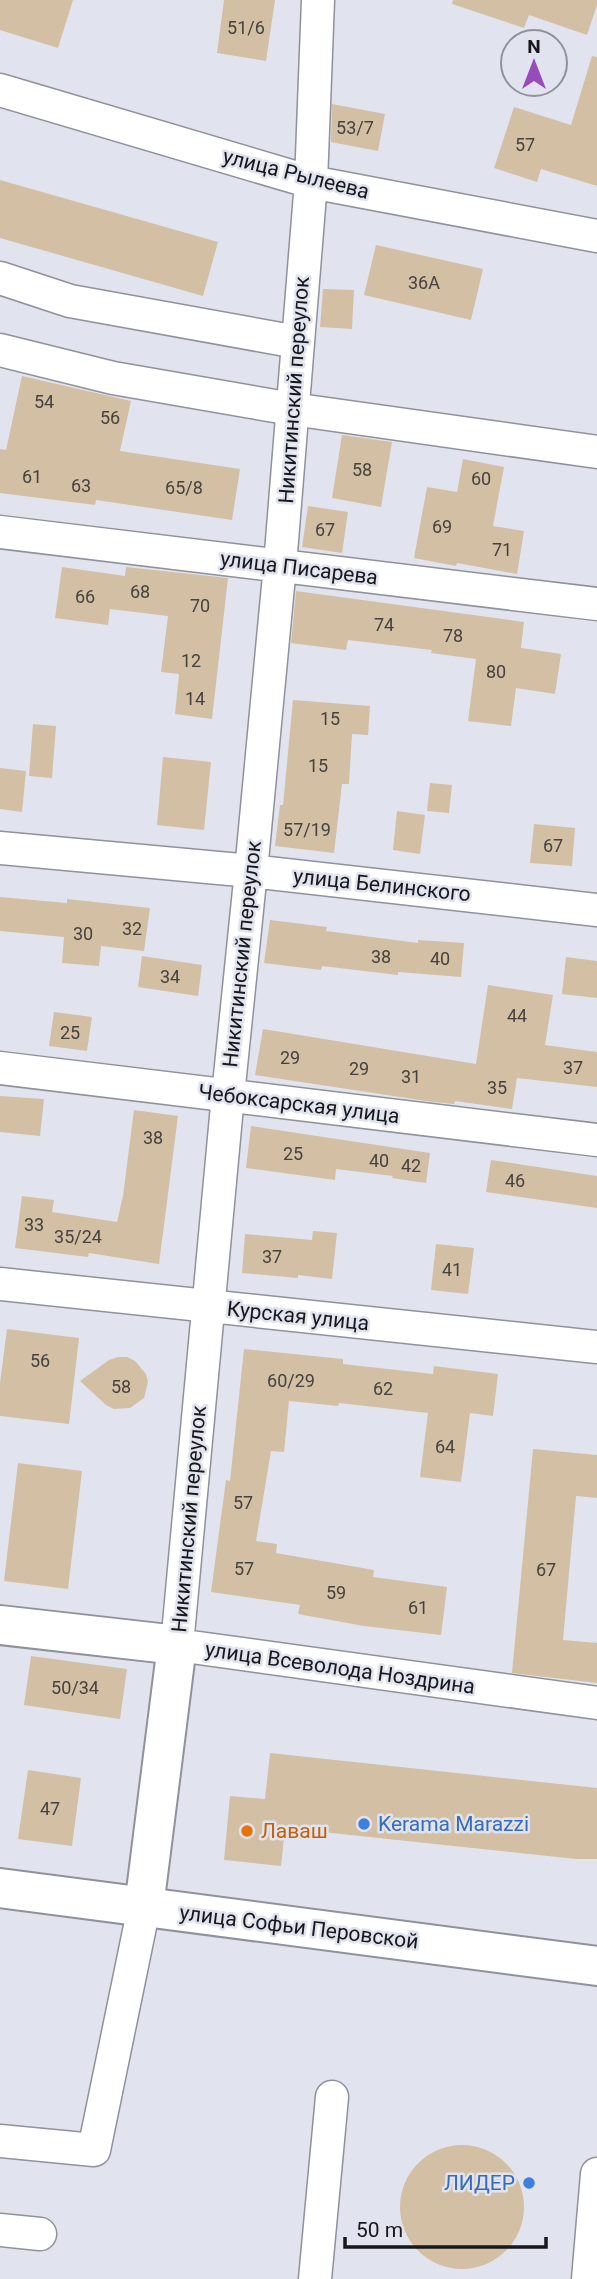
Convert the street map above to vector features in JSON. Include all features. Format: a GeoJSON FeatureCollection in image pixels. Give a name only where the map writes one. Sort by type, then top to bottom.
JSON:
{"type":"FeatureCollection","features":[{"type":"Feature","properties":{"kind":"main road","name":"улица Всеволода Ноздрина"},"geometry":{"type":"LineString","coordinates":[[0,1625],[177,1645]]}},
{"type":"Feature","properties":{"kind":"main road","name":"Никитинский переулок"},"geometry":{"type":"LineString","coordinates":[[144,1907],[177,1645]]}},
{"type":"Feature","properties":{"kind":"main road","name":"улица Софьи Перовской"},"geometry":{"type":"LineString","coordinates":[[0,1888],[597,1966]]}},
{"type":"Feature","properties":{"kind":"street","name":"Никитинский переулок"},"geometry":{"type":"LineString","coordinates":[[177,1645],[280,565],[311,182],[318,0]]}},
{"type":"Feature","properties":{"kind":"street","name":"улица Рылеева"},"geometry":{"type":"LineString","coordinates":[[0,90],[311,182],[597,236]]}},
{"type":"Feature","properties":{"kind":"street"},"geometry":{"type":"LineString","coordinates":[[0,278],[71,301],[297,342]]}},
{"type":"Feature","properties":{"kind":"street"},"geometry":{"type":"LineString","coordinates":[[0,350],[113,378],[292,409],[597,453]]}},
{"type":"Feature","properties":{"kind":"street","name":"улица Писарева"},"geometry":{"type":"LineString","coordinates":[[0,532],[597,604]]}},
{"type":"Feature","properties":{"kind":"street","name":"улица Белинского"},"geometry":{"type":"LineString","coordinates":[[0,848],[251,871],[597,909]]}},
{"type":"Feature","properties":{"kind":"street","name":"Чебоксарская улица"},"geometry":{"type":"LineString","coordinates":[[0,1068],[597,1140]]}},
{"type":"Feature","properties":{"kind":"street","name":"Курская улица"},"geometry":{"type":"LineString","coordinates":[[0,1284],[597,1347]]}},
{"type":"Feature","properties":{"kind":"street","name":"улица Всеволода Ноздрина"},"geometry":{"type":"LineString","coordinates":[[177,1645],[597,1703]]}},
{"type":"Feature","properties":{"kind":"street"},"geometry":{"type":"LineString","coordinates":[[0,2141],[94,2150],[144,1907]]}},
{"type":"Feature","properties":{"kind":"street"},"geometry":{"type":"LineString","coordinates":[[315,2279],[332,2097]]}},
{"type":"Feature","properties":{"kind":"street"},"geometry":{"type":"LineString","coordinates":[[588,2279],[597,2174]]}},
{"type":"Feature","properties":{"kind":"street"},"geometry":{"type":"LineString","coordinates":[[0,2230],[40,2234]]}},
{"type":"Feature","properties":{"kind":"building"},"geometry":{"type":"Polygon","coordinates":[[[0,0],[73,0],[58,48],[0,30],[0,0]]]}},
{"type":"Feature","properties":{"kind":"building"},"geometry":{"type":"Polygon","coordinates":[[[224,0],[275,0],[266,61],[217,53],[224,0]]]}},
{"type":"Feature","properties":{"kind":"building"},"geometry":{"type":"Polygon","coordinates":[[[453,0],[597,0],[587,35],[529,15],[524,28],[452,4],[453,0]]]}},
{"type":"Feature","properties":{"kind":"building"},"geometry":{"type":"Polygon","coordinates":[[[592,56],[597,57],[597,186],[541,169],[537,182],[494,168],[514,107],[571,125],[592,56]]]}},
{"type":"Feature","properties":{"kind":"building"},"geometry":{"type":"Polygon","coordinates":[[[332,104],[385,114],[378,151],[331,142],[332,104]]]}},
{"type":"Feature","properties":{"kind":"building"},"geometry":{"type":"Polygon","coordinates":[[[0,180],[218,242],[203,296],[0,238],[0,180]]]}},
{"type":"Feature","properties":{"kind":"building"},"geometry":{"type":"Polygon","coordinates":[[[376,245],[483,269],[471,320],[364,295],[376,245]]]}},
{"type":"Feature","properties":{"kind":"building"},"geometry":{"type":"Polygon","coordinates":[[[323,289],[354,290],[352,329],[320,327],[323,289]]]}},
{"type":"Feature","properties":{"kind":"building"},"geometry":{"type":"Polygon","coordinates":[[[22,376],[131,401],[120,451],[240,469],[232,520],[96,500],[95,505],[0,493],[0,449],[6,450],[22,376]]]}},
{"type":"Feature","properties":{"kind":"building"},"geometry":{"type":"Polygon","coordinates":[[[342,435],[392,442],[381,507],[332,498],[342,435]]]}},
{"type":"Feature","properties":{"kind":"building"},"geometry":{"type":"Polygon","coordinates":[[[463,459],[504,467],[493,526],[524,531],[517,574],[414,558],[427,487],[457,492],[463,459]]]}},
{"type":"Feature","properties":{"kind":"building"},"geometry":{"type":"Polygon","coordinates":[[[308,506],[348,512],[342,553],[302,547],[308,506]]]}},
{"type":"Feature","properties":{"kind":"building"},"geometry":{"type":"Polygon","coordinates":[[[62,567],[125,576],[126,567],[228,578],[212,719],[175,714],[179,674],[161,672],[168,616],[110,609],[108,625],[55,618],[62,567]]]}},
{"type":"Feature","properties":{"kind":"building"},"geometry":{"type":"Polygon","coordinates":[[[296,591],[524,622],[521,648],[561,654],[555,694],[516,688],[511,726],[468,721],[476,659],[431,653],[432,650],[348,640],[346,650],[291,643],[296,591]]]}},
{"type":"Feature","properties":{"kind":"building"},"geometry":{"type":"Polygon","coordinates":[[[293,700],[370,706],[368,735],[352,734],[349,784],[342,784],[334,853],[275,846],[280,805],[283,805],[293,700]]]}},
{"type":"Feature","properties":{"kind":"building"},"geometry":{"type":"Polygon","coordinates":[[[33,724],[56,726],[52,778],[29,776],[33,724]]]}},
{"type":"Feature","properties":{"kind":"building"},"geometry":{"type":"Polygon","coordinates":[[[163,757],[211,762],[204,830],[157,825],[163,757]]]}},
{"type":"Feature","properties":{"kind":"building"},"geometry":{"type":"Polygon","coordinates":[[[0,768],[26,771],[22,812],[0,809],[0,768]]]}},
{"type":"Feature","properties":{"kind":"building"},"geometry":{"type":"Polygon","coordinates":[[[430,783],[452,785],[449,813],[427,811],[430,783]]]}},
{"type":"Feature","properties":{"kind":"building"},"geometry":{"type":"Polygon","coordinates":[[[397,811],[425,815],[420,854],[393,850],[397,811]]]}},
{"type":"Feature","properties":{"kind":"building"},"geometry":{"type":"Polygon","coordinates":[[[534,824],[575,828],[572,866],[530,863],[534,824]]]}},
{"type":"Feature","properties":{"kind":"building"},"geometry":{"type":"Polygon","coordinates":[[[0,897],[67,903],[67,899],[150,908],[144,951],[101,946],[99,966],[62,963],[64,937],[0,931],[0,897]]]}},
{"type":"Feature","properties":{"kind":"building"},"geometry":{"type":"Polygon","coordinates":[[[270,920],[327,927],[326,931],[418,943],[418,940],[464,943],[461,977],[398,972],[398,975],[322,966],[321,970],[264,963],[270,920]]]}},
{"type":"Feature","properties":{"kind":"building"},"geometry":{"type":"Polygon","coordinates":[[[142,956],[202,965],[198,996],[138,987],[142,956]]]}},
{"type":"Feature","properties":{"kind":"building"},"geometry":{"type":"Polygon","coordinates":[[[566,957],[597,961],[597,998],[562,994],[566,957]]]}},
{"type":"Feature","properties":{"kind":"building"},"geometry":{"type":"Polygon","coordinates":[[[488,985],[553,995],[545,1045],[597,1052],[597,1087],[517,1078],[512,1109],[455,1101],[454,1104],[433,1102],[255,1075],[263,1029],[476,1064],[488,985]]]}},
{"type":"Feature","properties":{"kind":"building"},"geometry":{"type":"Polygon","coordinates":[[[54,1012],[92,1017],[87,1051],[49,1046],[54,1012]]]}},
{"type":"Feature","properties":{"kind":"building"},"geometry":{"type":"Polygon","coordinates":[[[0,1096],[44,1099],[40,1136],[0,1132],[0,1096]]]}},
{"type":"Feature","properties":{"kind":"building"},"geometry":{"type":"Polygon","coordinates":[[[134,1110],[178,1116],[159,1264],[89,1253],[88,1257],[15,1248],[22,1196],[54,1200],[52,1212],[117,1222],[134,1110]]]}},
{"type":"Feature","properties":{"kind":"building"},"geometry":{"type":"Polygon","coordinates":[[[251,1126],[430,1153],[426,1183],[336,1169],[335,1180],[246,1168],[251,1126]]]}},
{"type":"Feature","properties":{"kind":"building"},"geometry":{"type":"Polygon","coordinates":[[[491,1160],[597,1176],[597,1208],[486,1192],[491,1160]]]}},
{"type":"Feature","properties":{"kind":"building"},"geometry":{"type":"Polygon","coordinates":[[[313,1231],[337,1233],[332,1279],[242,1273],[245,1234],[312,1240],[313,1231]]]}},
{"type":"Feature","properties":{"kind":"building"},"geometry":{"type":"Polygon","coordinates":[[[436,1244],[474,1248],[468,1294],[431,1290],[436,1244]]]}},
{"type":"Feature","properties":{"kind":"building"},"geometry":{"type":"Polygon","coordinates":[[[7,1329],[79,1338],[69,1424],[0,1416],[0,1383],[7,1329]]]}},
{"type":"Feature","properties":{"kind":"building"},"geometry":{"type":"Polygon","coordinates":[[[244,1349],[343,1359],[343,1364],[433,1374],[434,1366],[498,1374],[493,1416],[470,1413],[461,1482],[420,1477],[428,1413],[339,1403],[338,1406],[289,1401],[284,1452],[271,1451],[256,1541],[277,1544],[276,1553],[374,1570],[373,1577],[447,1587],[441,1635],[364,1626],[298,1614],[300,1605],[211,1592],[226,1480],[230,1481],[244,1349]]]}},
{"type":"Feature","properties":{"kind":"building"},"geometry":{"type":"Polygon","coordinates":[[[118,1357],[135,1361],[146,1374],[148,1382],[144,1398],[130,1408],[114,1409],[106,1405],[80,1381],[109,1360],[118,1357]]]}},
{"type":"Feature","properties":{"kind":"building"},"geometry":{"type":"Polygon","coordinates":[[[533,1449],[597,1455],[597,1498],[576,1496],[563,1640],[597,1643],[597,1683],[512,1673],[533,1449]]]}},
{"type":"Feature","properties":{"kind":"building"},"geometry":{"type":"Polygon","coordinates":[[[18,1463],[82,1471],[68,1589],[4,1581],[18,1463]]]}},
{"type":"Feature","properties":{"kind":"building"},"geometry":{"type":"Polygon","coordinates":[[[31,1656],[127,1669],[120,1719],[24,1705],[31,1656]]]}},
{"type":"Feature","properties":{"kind":"building"},"geometry":{"type":"Polygon","coordinates":[[[270,1753],[597,1788],[597,1859],[285,1828],[281,1866],[224,1860],[230,1796],[265,1799],[270,1753]]]}},
{"type":"Feature","properties":{"kind":"building"},"geometry":{"type":"Polygon","coordinates":[[[28,1770],[81,1778],[72,1846],[18,1839],[28,1770]]]}},
{"type":"Feature","properties":{"kind":"building"},"geometry":{"type":"Polygon","coordinates":[[[462,2145],[486,2150],[506,2163],[519,2183],[524,2207],[519,2231],[506,2251],[486,2264],[462,2269],[438,2264],[418,2251],[405,2231],[400,2207],[405,2183],[418,2163],[438,2150],[462,2145]]]}},
{"type":"Feature","properties":{"kind":"place","name":"Kerama Marazzi"},"geometry":{"type":"Point","coordinates":[364,1824]}},
{"type":"Feature","properties":{"kind":"place","name":"Лаваш"},"geometry":{"type":"Point","coordinates":[247,1831]}},
{"type":"Feature","properties":{"kind":"place","name":"ЛИДЕР"},"geometry":{"type":"Point","coordinates":[529,2183]}}]}
